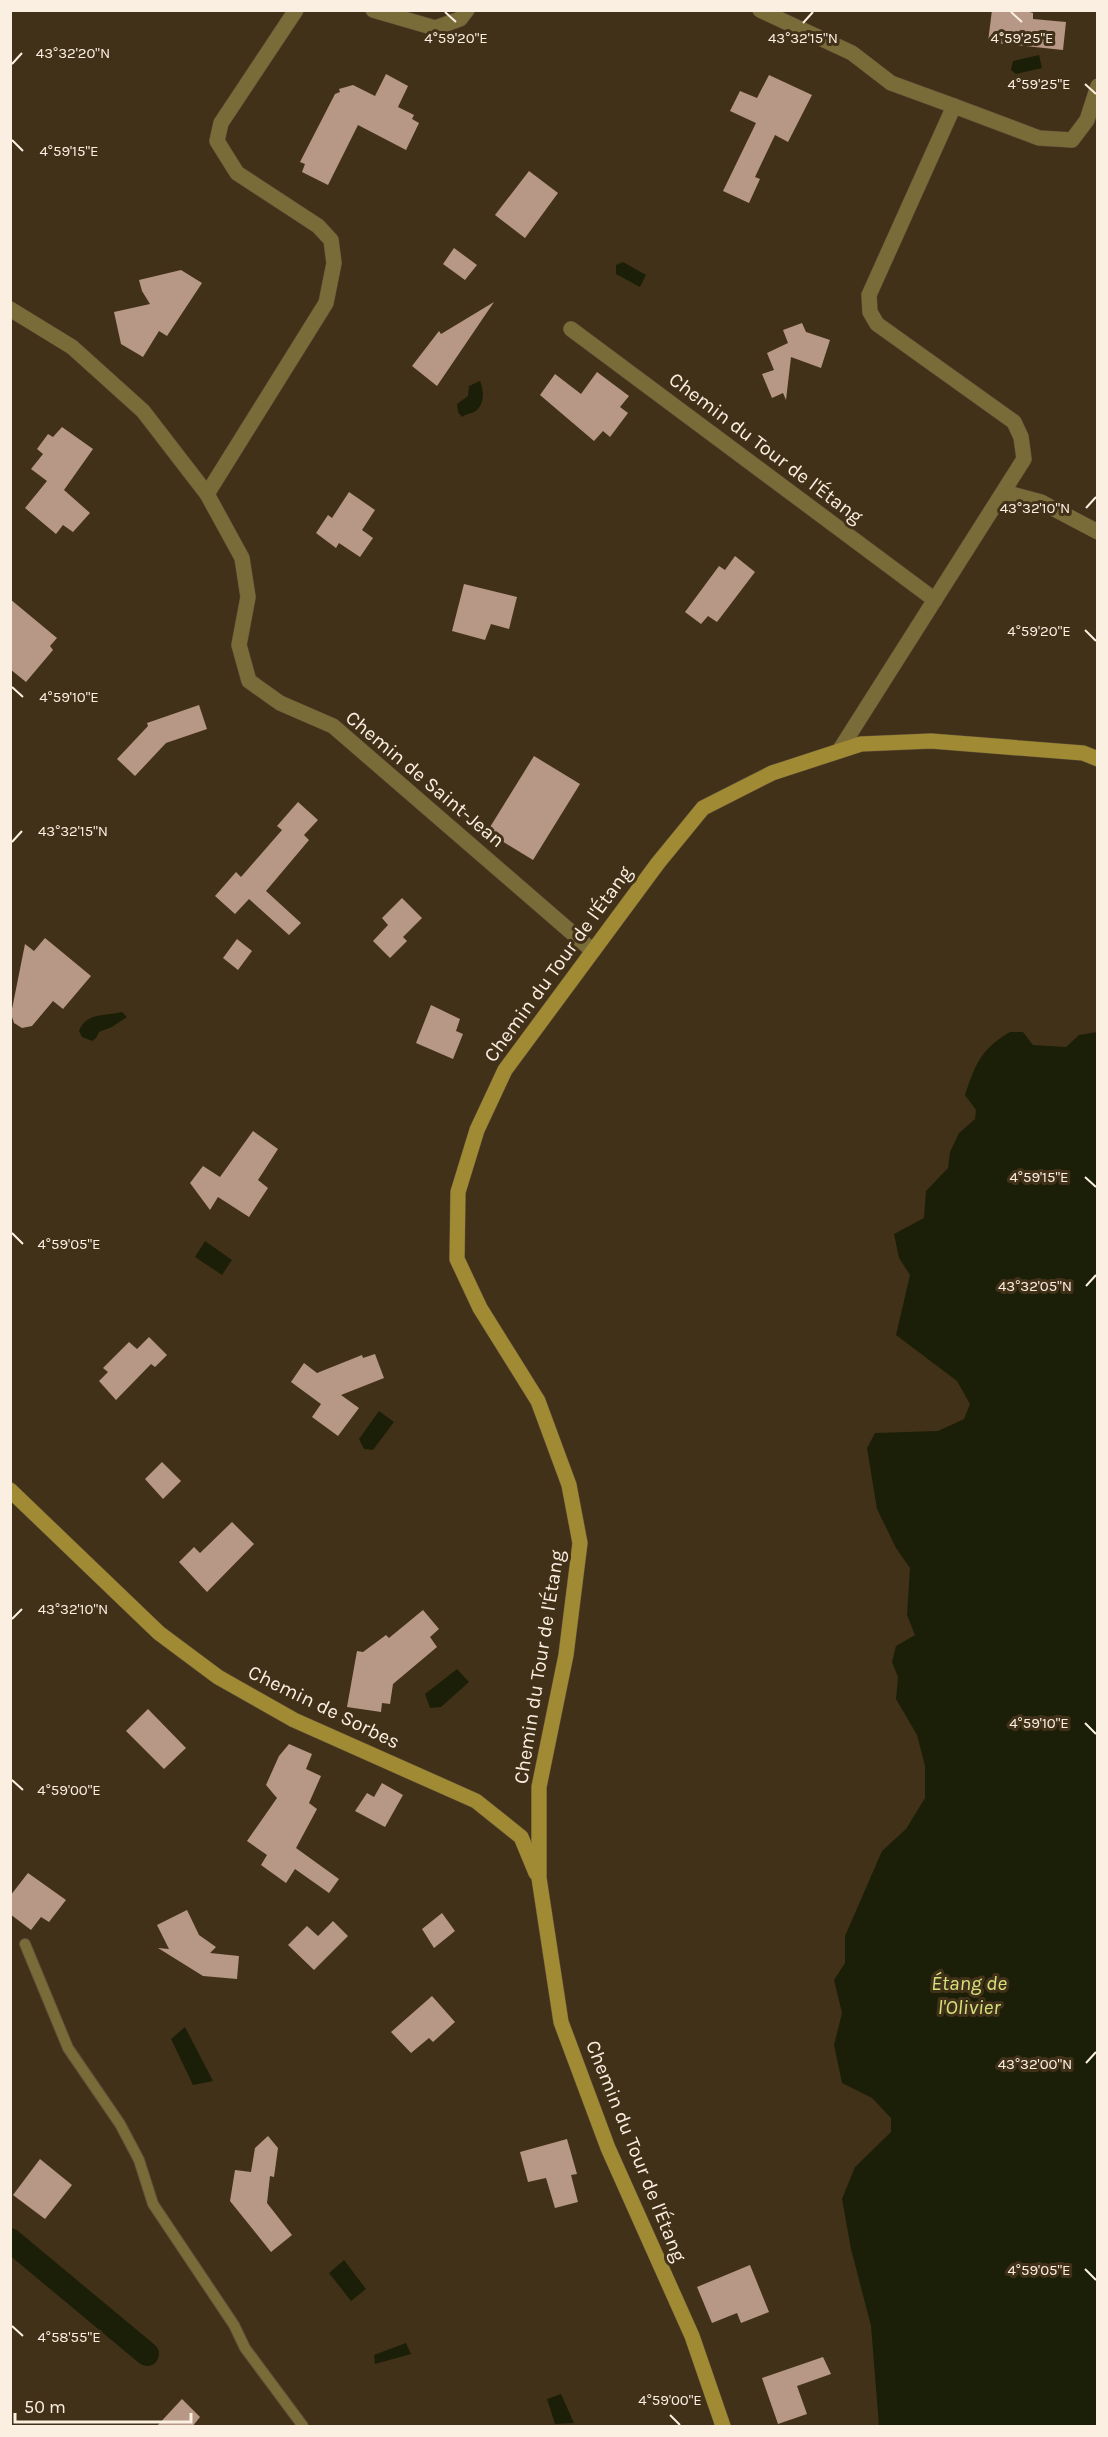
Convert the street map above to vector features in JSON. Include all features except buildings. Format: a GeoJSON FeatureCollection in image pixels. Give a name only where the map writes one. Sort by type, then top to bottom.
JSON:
{"type":"FeatureCollection","features":[{"type":"Feature","properties":{"kind":"street"},"geometry":{"type":"LineString","coordinates":[[207,494],[326,303],[334,263],[331,240],[318,226],[237,173],[217,141],[222,123],[296,10]]}},
{"type":"Feature","properties":{"kind":"street"},"geometry":{"type":"LineString","coordinates":[[373,10],[435,28],[460,19],[468,10]]}},
{"type":"Feature","properties":{"kind":"street"},"geometry":{"type":"LineString","coordinates":[[760,10],[852,53],[891,83],[1039,138],[1072,140],[1087,120],[1098,86]]}},
{"type":"Feature","properties":{"kind":"street"},"geometry":{"type":"LineString","coordinates":[[839,751],[1024,459],[1021,437],[1014,422],[877,324],[870,312],[869,295],[954,106]]}},
{"type":"Feature","properties":{"kind":"street","name":"Chemin de Saint-Jean"},"geometry":{"type":"LineString","coordinates":[[10,309],[72,347],[143,411],[207,494],[242,558],[248,597],[239,645],[249,681],[280,703],[333,726],[593,951]]}},
{"type":"Feature","properties":{"kind":"street","name":"Chemin du Tour de l'Étang"},"geometry":{"type":"LineString","coordinates":[[571,329],[935,600]]}},
{"type":"Feature","properties":{"kind":"street"},"geometry":{"type":"LineString","coordinates":[[1004,492],[1041,502],[1098,532]]}},
{"type":"Feature","properties":{"kind":"street","name":"Chemin du Tour de l'Étang"},"geometry":{"type":"LineString","coordinates":[[723,2427],[692,2336],[608,2148],[561,2022],[539,1878],[539,1787],[566,1655],[580,1543],[568,1485],[538,1401],[480,1308],[457,1259],[458,1192],[477,1130],[505,1070],[658,863],[703,808],[772,773],[861,744],[931,741],[1083,753],[1098,759]]}},
{"type":"Feature","properties":{"kind":"street","name":"Chemin de Sorbes"},"geometry":{"type":"LineString","coordinates":[[10,1490],[159,1634],[218,1677],[294,1720],[476,1801],[521,1838],[539,1878]]}},
{"type":"Feature","properties":{"kind":"lane"},"geometry":{"type":"LineString","coordinates":[[25,1944],[68,2048],[120,2124],[139,2160],[153,2204],[234,2325],[245,2348],[303,2427]]}},
{"type":"Feature","properties":{"kind":"water"},"geometry":{"type":"Polygon","coordinates":[[[1039,55],[1042,68],[1016,74],[1011,70],[1013,61],[1039,55]]]}},
{"type":"Feature","properties":{"kind":"water"},"geometry":{"type":"Polygon","coordinates":[[[623,262],[646,275],[640,287],[616,274],[616,265],[623,262]]]}},
{"type":"Feature","properties":{"kind":"water"},"geometry":{"type":"Polygon","coordinates":[[[480,381],[483,393],[481,404],[476,411],[462,417],[458,412],[457,404],[468,396],[469,386],[480,381]]]}},
{"type":"Feature","properties":{"kind":"water"},"geometry":{"type":"Polygon","coordinates":[[[122,1012],[127,1017],[99,1032],[92,1041],[82,1037],[79,1031],[86,1021],[97,1016],[122,1012]]]}},
{"type":"Feature","properties":{"kind":"water","name":"Étang de l'Olivier"},"geometry":{"type":"Polygon","coordinates":[[[1010,1032],[1023,1032],[1033,1045],[1066,1047],[1079,1035],[1097,1032],[1097,2426],[879,2426],[871,2326],[851,2249],[842,2199],[855,2167],[891,2132],[891,2118],[872,2098],[842,2083],[834,2045],[842,2013],[834,1980],[845,1963],[845,1936],[882,1851],[906,1829],[925,1798],[925,1766],[917,1735],[896,1699],[898,1677],[892,1662],[896,1646],[915,1635],[907,1615],[910,1568],[896,1548],[877,1509],[867,1448],[875,1433],[938,1431],[964,1419],[970,1404],[957,1381],[896,1335],[910,1275],[899,1258],[894,1234],[924,1218],[926,1191],[948,1168],[950,1152],[959,1133],[975,1119],[976,1110],[965,1095],[972,1074],[985,1051],[1010,1032]]]}},
{"type":"Feature","properties":{"kind":"water"},"geometry":{"type":"Polygon","coordinates":[[[205,1241],[232,1260],[222,1275],[195,1257],[205,1241]]]}},
{"type":"Feature","properties":{"kind":"water"},"geometry":{"type":"Polygon","coordinates":[[[379,1411],[394,1422],[373,1450],[364,1449],[359,1439],[379,1411]]]}},
{"type":"Feature","properties":{"kind":"water"},"geometry":{"type":"Polygon","coordinates":[[[457,1669],[469,1682],[441,1707],[430,1708],[425,1694],[457,1669]]]}},
{"type":"Feature","properties":{"kind":"water"},"geometry":{"type":"Polygon","coordinates":[[[185,2027],[213,2081],[193,2085],[171,2039],[185,2027]]]}},
{"type":"Feature","properties":{"kind":"water"},"geometry":{"type":"Polygon","coordinates":[[[344,2260],[366,2289],[351,2301],[329,2273],[344,2260]]]}},
{"type":"Feature","properties":{"kind":"water"},"geometry":{"type":"Polygon","coordinates":[[[406,2343],[411,2354],[375,2364],[374,2355],[406,2343]]]}},
{"type":"Feature","properties":{"kind":"water"},"geometry":{"type":"Polygon","coordinates":[[[561,2394],[574,2423],[555,2424],[547,2399],[561,2394]]]}},
{"type":"Feature","properties":{"kind":"waterway"},"geometry":{"type":"LineString","coordinates":[[10,2240],[147,2354]]}}]}
